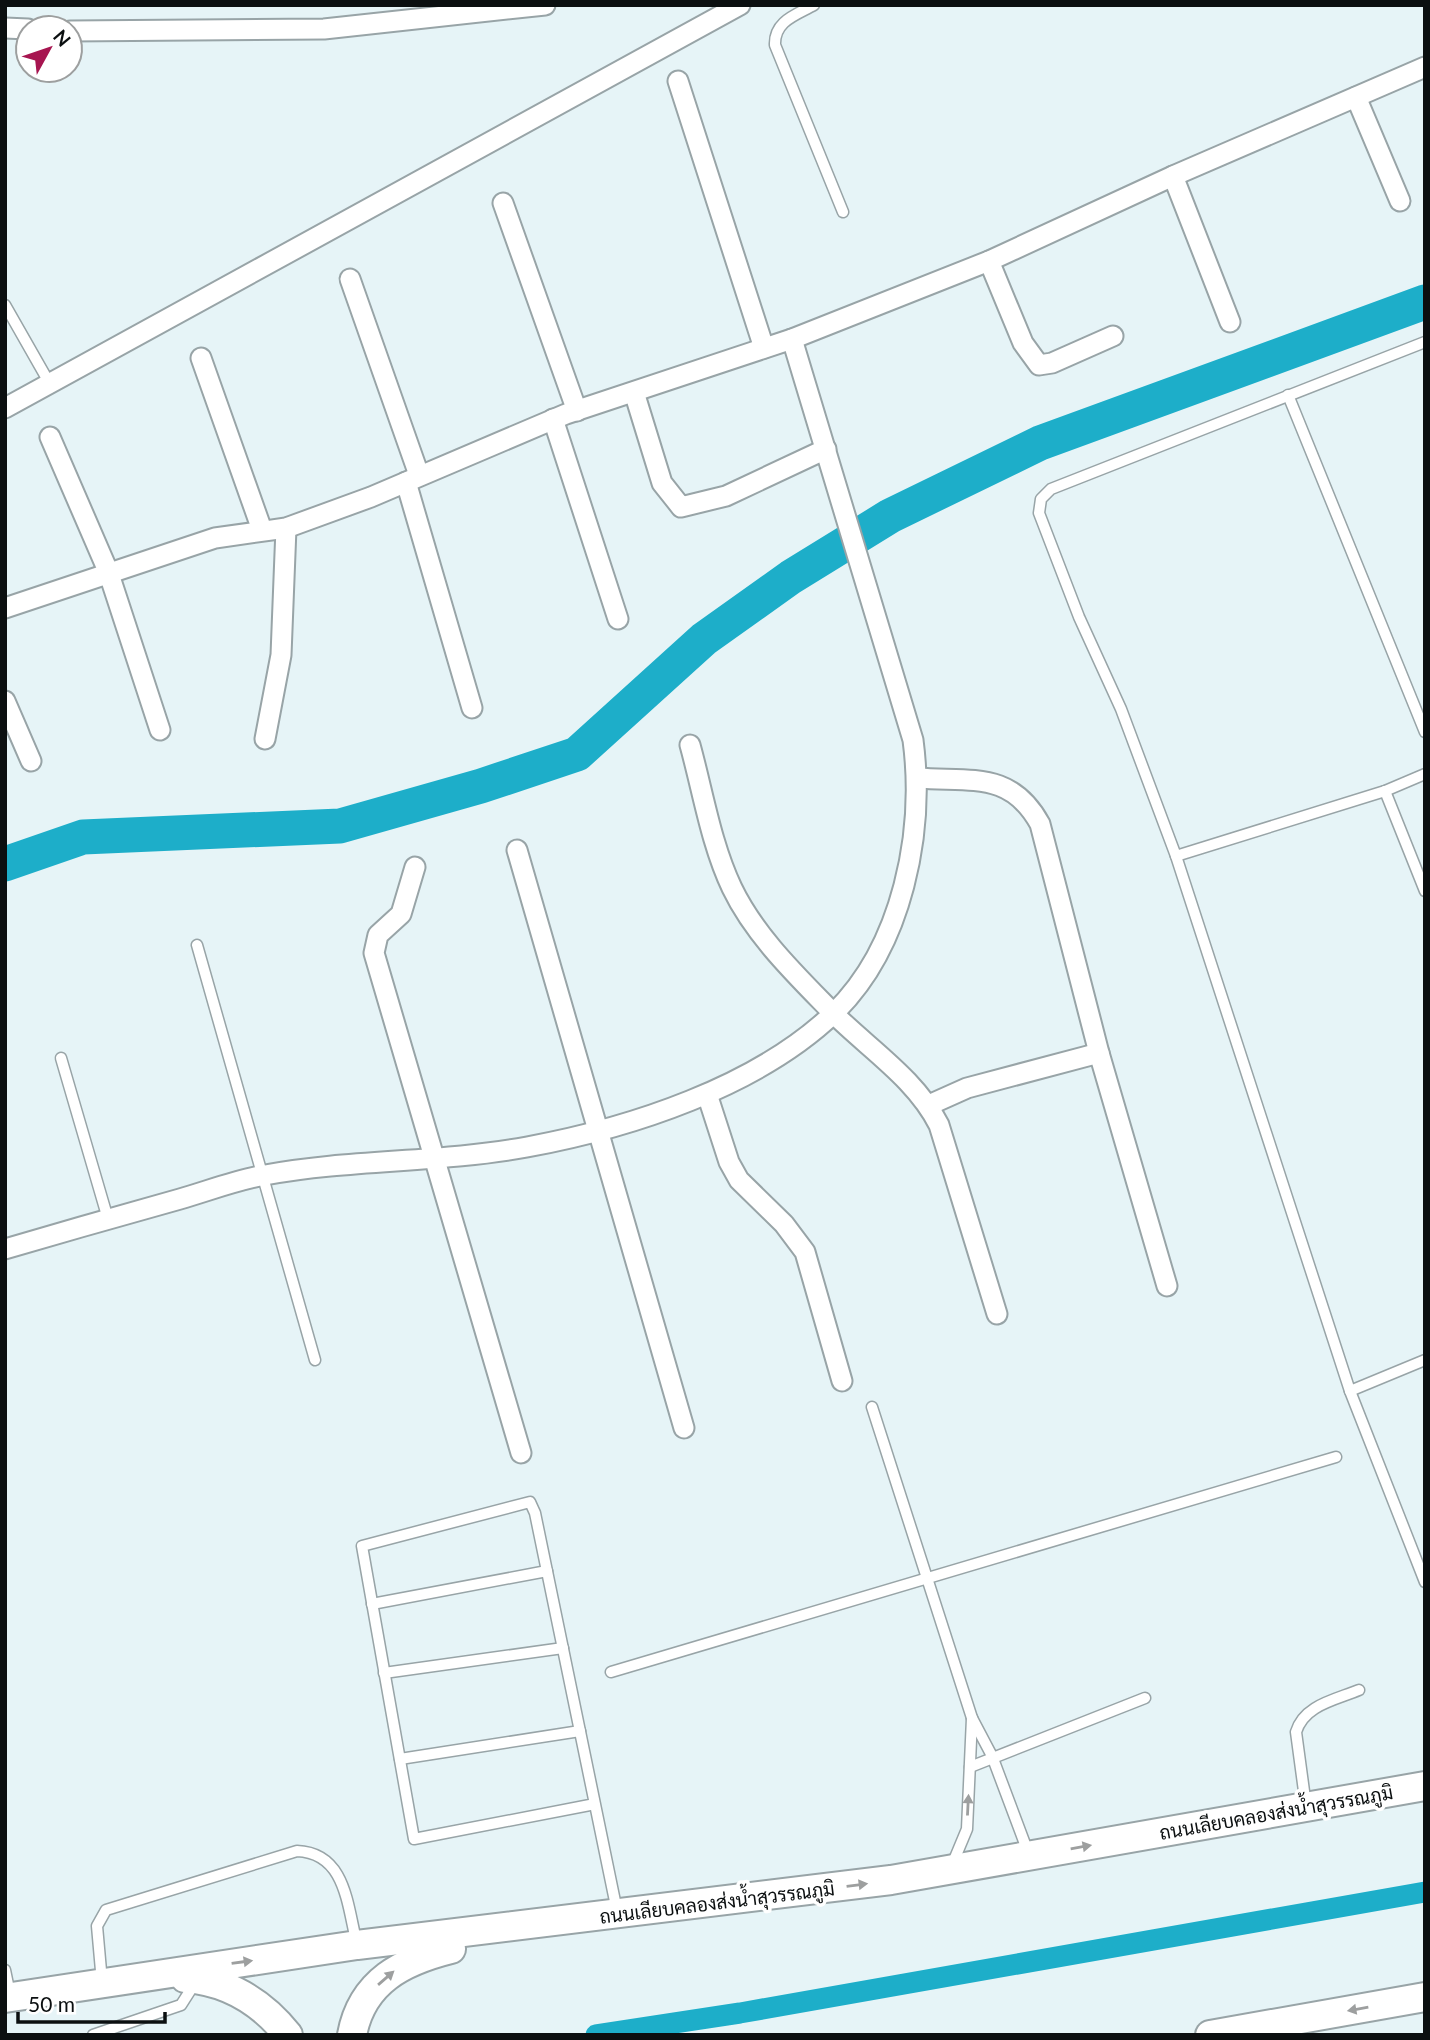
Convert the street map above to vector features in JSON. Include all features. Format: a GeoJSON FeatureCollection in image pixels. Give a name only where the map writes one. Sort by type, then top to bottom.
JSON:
{"type":"FeatureCollection","features":[{"type":"Feature","properties":{"kind":"main road","name":"ถนนเลียบคลองส่งน้ำสุวรรณภูมิ"},"geometry":{"type":"LineString","coordinates":[[7,1989],[102,1982],[357,1945],[618,1915],[950,1870],[1425,1786]]}},
{"type":"Feature","properties":{"kind":"main road"},"geometry":{"type":"LineString","coordinates":[[352,2035],[355,2021],[371,1992],[390,1973],[414,1958],[576,1920]]}},
{"type":"Feature","properties":{"kind":"main road"},"geometry":{"type":"LineString","coordinates":[[144,1976],[198,1979],[225,1985],[247,1997],[276,2021],[288,2035]]}},
{"type":"Feature","properties":{"kind":"main road"},"geometry":{"type":"LineString","coordinates":[[1210,2035],[1425,1997]]}},
{"type":"Feature","properties":{"kind":"street"},"geometry":{"type":"LineString","coordinates":[[84,31],[324,29],[545,5]]}},
{"type":"Feature","properties":{"kind":"street"},"geometry":{"type":"LineString","coordinates":[[5,408],[740,5]]}},
{"type":"Feature","properties":{"kind":"street"},"geometry":{"type":"LineString","coordinates":[[5,608],[108,571],[215,538],[286,528],[553,419],[792,339],[989,261],[1173,176],[1425,67]]}},
{"type":"Feature","properties":{"kind":"street"},"geometry":{"type":"LineString","coordinates":[[678,81],[764,348]]}},
{"type":"Feature","properties":{"kind":"street"},"geometry":{"type":"LineString","coordinates":[[1356,97],[1400,201]]}},
{"type":"Feature","properties":{"kind":"street"},"geometry":{"type":"LineString","coordinates":[[1173,176],[1230,322]]}},
{"type":"Feature","properties":{"kind":"street"},"geometry":{"type":"LineString","coordinates":[[503,203],[577,411]]}},
{"type":"Feature","properties":{"kind":"street"},"geometry":{"type":"LineString","coordinates":[[989,261],[1023,343],[1039,365],[1113,336]]}},
{"type":"Feature","properties":{"kind":"street"},"geometry":{"type":"LineString","coordinates":[[350,279],[413,478],[472,708]]}},
{"type":"Feature","properties":{"kind":"street"},"geometry":{"type":"LineString","coordinates":[[5,1249],[261,1176],[314,1167],[526,1147],[597,1132],[707,1094],[762,1067],[834,1013],[876,955],[903,892],[912,853],[918,778],[913,740],[792,339]]}},
{"type":"Feature","properties":{"kind":"street"},"geometry":{"type":"LineString","coordinates":[[201,358],[262,530]]}},
{"type":"Feature","properties":{"kind":"street"},"geometry":{"type":"LineString","coordinates":[[634,392],[662,483],[681,507],[726,496],[825,449]]}},
{"type":"Feature","properties":{"kind":"street"},"geometry":{"type":"LineString","coordinates":[[553,419],[618,619]]}},
{"type":"Feature","properties":{"kind":"street"},"geometry":{"type":"LineString","coordinates":[[50,437],[108,571],[159,730]]}},
{"type":"Feature","properties":{"kind":"street"},"geometry":{"type":"LineString","coordinates":[[265,739],[281,655],[286,528]]}},
{"type":"Feature","properties":{"kind":"street"},"geometry":{"type":"LineString","coordinates":[[5,701],[31,761]]}},
{"type":"Feature","properties":{"kind":"street"},"geometry":{"type":"LineString","coordinates":[[690,745],[732,888],[751,921],[834,1013],[929,1105],[939,1125],[997,1314]]}},
{"type":"Feature","properties":{"kind":"street"},"geometry":{"type":"LineString","coordinates":[[918,778],[1003,785],[1019,794],[1031,807],[1040,824],[1099,1053],[1167,1286]]}},
{"type":"Feature","properties":{"kind":"street"},"geometry":{"type":"LineString","coordinates":[[517,850],[684,1428]]}},
{"type":"Feature","properties":{"kind":"street"},"geometry":{"type":"LineString","coordinates":[[415,867],[401,914],[379,935],[374,953],[521,1453]]}},
{"type":"Feature","properties":{"kind":"street"},"geometry":{"type":"LineString","coordinates":[[929,1105],[967,1088],[1099,1053]]}},
{"type":"Feature","properties":{"kind":"street"},"geometry":{"type":"LineString","coordinates":[[707,1094],[729,1162],[739,1180],[784,1224],[805,1252],[842,1381]]}},
{"type":"Feature","properties":{"kind":"lane"},"geometry":{"type":"LineString","coordinates":[[814,5],[779,26],[775,33],[775,45],[843,212]]}},
{"type":"Feature","properties":{"kind":"lane"},"geometry":{"type":"LineString","coordinates":[[5,305],[50,384]]}},
{"type":"Feature","properties":{"kind":"lane"},"geometry":{"type":"LineString","coordinates":[[1425,342],[1064,483],[1051,489],[1041,499],[1039,513],[1079,617],[1121,709],[1176,856],[1350,1391],[1425,1582]]}},
{"type":"Feature","properties":{"kind":"lane"},"geometry":{"type":"LineString","coordinates":[[1288,395],[1425,732]]}},
{"type":"Feature","properties":{"kind":"lane"},"geometry":{"type":"LineString","coordinates":[[1176,856],[1385,791],[1425,774]]}},
{"type":"Feature","properties":{"kind":"lane"},"geometry":{"type":"LineString","coordinates":[[1385,791],[1425,891]]}},
{"type":"Feature","properties":{"kind":"lane"},"geometry":{"type":"LineString","coordinates":[[197,945],[315,1360]]}},
{"type":"Feature","properties":{"kind":"lane"},"geometry":{"type":"LineString","coordinates":[[61,1058],[107,1219]]}},
{"type":"Feature","properties":{"kind":"lane"},"geometry":{"type":"LineString","coordinates":[[1350,1391],[1425,1360]]}},
{"type":"Feature","properties":{"kind":"lane"},"geometry":{"type":"LineString","coordinates":[[872,1407],[929,1576],[972,1718],[992,1756],[1029,1856]]}},
{"type":"Feature","properties":{"kind":"lane"},"geometry":{"type":"LineString","coordinates":[[611,1672],[1335,1457]]}},
{"type":"Feature","properties":{"kind":"lane"},"geometry":{"type":"LineString","coordinates":[[595,1804],[414,1839],[362,1546],[530,1502],[547,1571],[618,1915]]}},
{"type":"Feature","properties":{"kind":"lane"},"geometry":{"type":"LineString","coordinates":[[372,1604],[547,1571]]}},
{"type":"Feature","properties":{"kind":"lane"},"geometry":{"type":"LineString","coordinates":[[384,1673],[563,1648]]}},
{"type":"Feature","properties":{"kind":"lane"},"geometry":{"type":"LineString","coordinates":[[1306,1807],[1296,1732],[1300,1720],[1310,1710],[1359,1690]]}},
{"type":"Feature","properties":{"kind":"lane"},"geometry":{"type":"LineString","coordinates":[[970,1767],[992,1756],[1145,1698]]}},
{"type":"Feature","properties":{"kind":"lane"},"geometry":{"type":"LineString","coordinates":[[950,1870],[967,1829],[972,1718]]}},
{"type":"Feature","properties":{"kind":"lane"},"geometry":{"type":"LineString","coordinates":[[400,1759],[580,1731]]}},
{"type":"Feature","properties":{"kind":"lane"},"geometry":{"type":"LineString","coordinates":[[102,1982],[97,1926],[106,1910],[296,1851],[314,1852],[331,1863],[341,1881],[357,1945]]}},
{"type":"Feature","properties":{"kind":"lane"},"geometry":{"type":"LineString","coordinates":[[93,2035],[181,2005],[198,1979]]}},
{"type":"Feature","properties":{"kind":"waterway"},"geometry":{"type":"LineString","coordinates":[[5,864],[83,837],[340,826],[481,786],[577,754],[704,639],[791,577],[890,516],[1040,443],[1425,302]]}},
{"type":"Feature","properties":{"kind":"waterway"},"geometry":{"type":"LineString","coordinates":[[596,2035],[740,2013],[1425,1892]]}}]}
